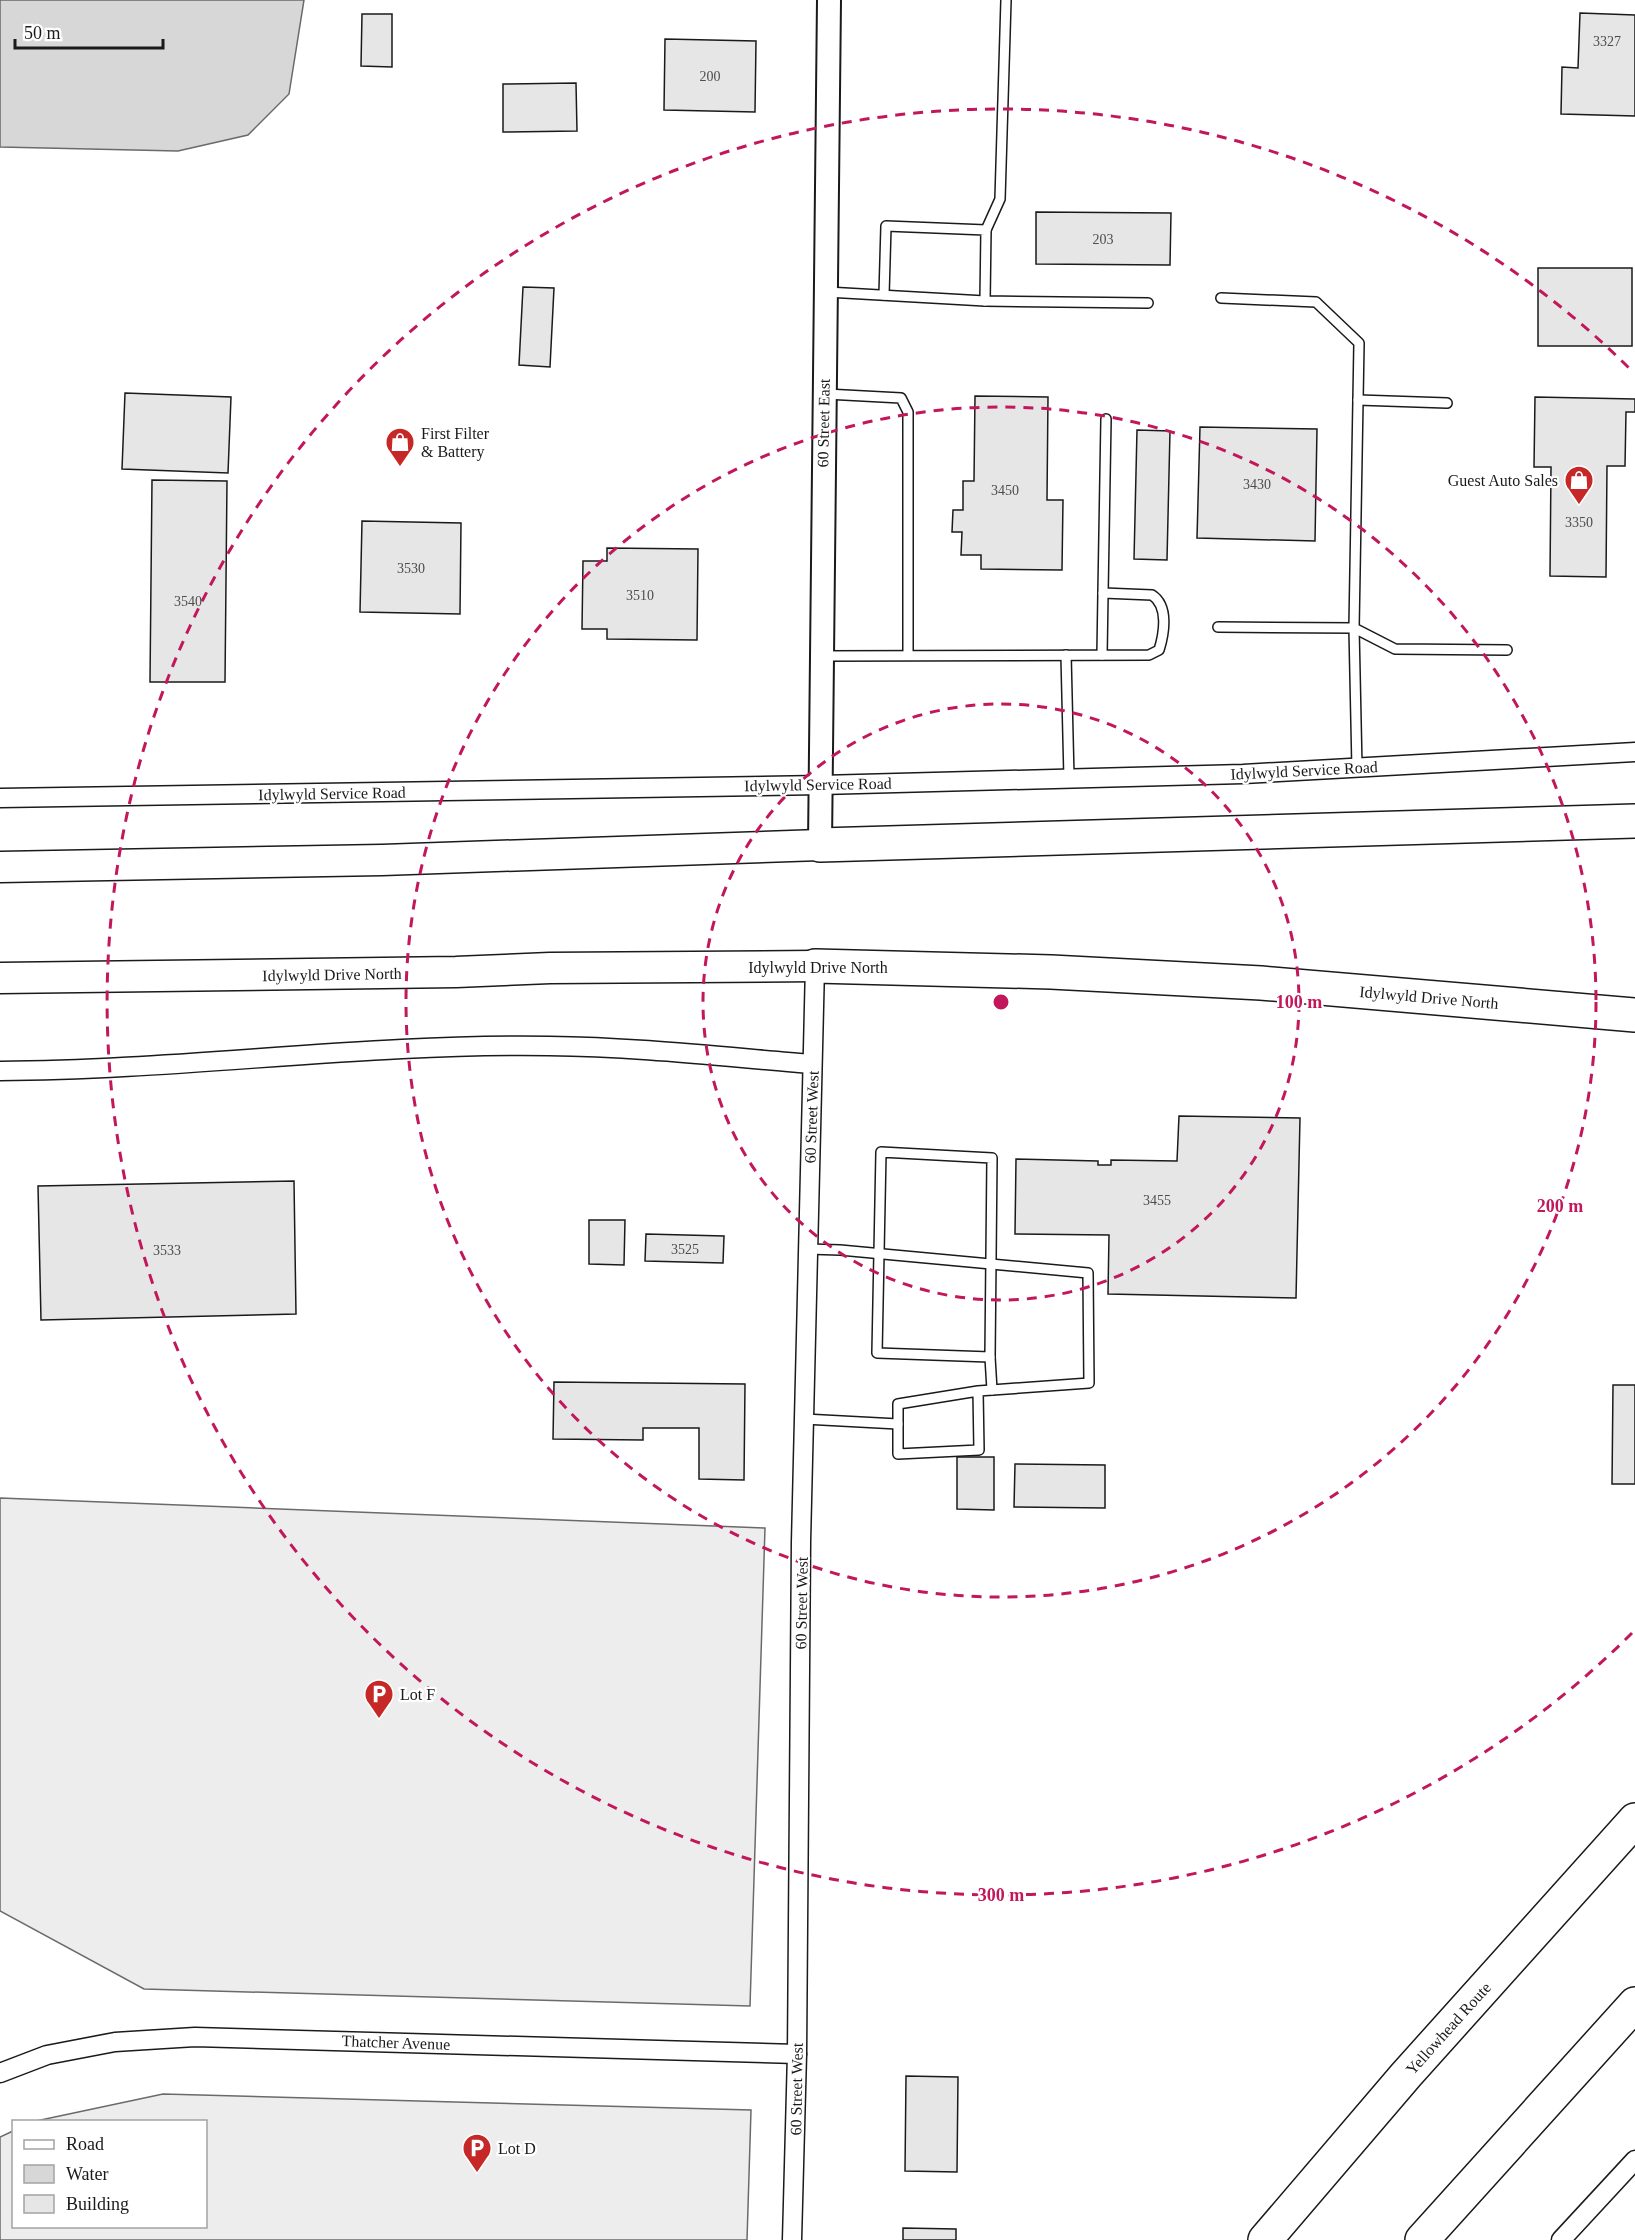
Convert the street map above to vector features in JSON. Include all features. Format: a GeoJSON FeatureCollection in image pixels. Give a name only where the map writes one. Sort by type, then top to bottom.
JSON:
{"type":"FeatureCollection","features":[{"type":"Feature","properties":{"kind":"highway"},"geometry":{"type":"LineString","coordinates":[[0,867],[382,860],[1635,821]]}},
{"type":"Feature","properties":{"kind":"highway","name":"Idylwyld Drive North"},"geometry":{"type":"LineString","coordinates":[[0,980],[550,968],[814,966],[1051,972],[1261,983],[1635,1015]]}},
{"type":"Feature","properties":{"kind":"highway","name":"Yellowhead Route"},"geometry":{"type":"LineString","coordinates":[[1265,2240],[1406,2075],[1635,1820]]}},
{"type":"Feature","properties":{"kind":"highway"},"geometry":{"type":"LineString","coordinates":[[1422,2240],[1635,2004]]}},
{"type":"Feature","properties":{"kind":"street","name":"60 Street East"},"geometry":{"type":"LineString","coordinates":[[820,845],[823,394],[829,0]]}},
{"type":"Feature","properties":{"kind":"street","name":"Idylwyld Service Road"},"geometry":{"type":"LineString","coordinates":[[0,798],[821,785],[1243,774],[1635,752]]}},
{"type":"Feature","properties":{"kind":"street","name":"60 Street West"},"geometry":{"type":"LineString","coordinates":[[792,2240],[797,2054],[804,1419],[814,966]]}},
{"type":"Feature","properties":{"kind":"street"},"geometry":{"type":"LineString","coordinates":[[0,1071],[88,1069],[337,1052],[549,1046],[812,1064]]}},
{"type":"Feature","properties":{"kind":"street","name":"Thatcher Avenue"},"geometry":{"type":"LineString","coordinates":[[0,2073],[47,2055],[115,2042],[195,2037],[797,2054]]}},
{"type":"Feature","properties":{"kind":"street"},"geometry":{"type":"LineString","coordinates":[[1561,2240],[1635,2160]]}},
{"type":"Feature","properties":{"kind":"lane"},"geometry":{"type":"LineString","coordinates":[[985,301],[986,230],[1000,199],[1006,0]]}},
{"type":"Feature","properties":{"kind":"lane"},"geometry":{"type":"LineString","coordinates":[[884,295],[886,226],[986,230]]}},
{"type":"Feature","properties":{"kind":"lane"},"geometry":{"type":"LineString","coordinates":[[825,292],[985,301],[1148,303]]}},
{"type":"Feature","properties":{"kind":"lane"},"geometry":{"type":"LineString","coordinates":[[1221,298],[1316,302],[1359,343],[1354,628],[1357,768]]}},
{"type":"Feature","properties":{"kind":"lane"},"geometry":{"type":"LineString","coordinates":[[823,394],[901,398],[908,412],[908,656]]}},
{"type":"Feature","properties":{"kind":"lane"},"geometry":{"type":"LineString","coordinates":[[1358,400],[1447,403]]}},
{"type":"Feature","properties":{"kind":"lane"},"geometry":{"type":"LineString","coordinates":[[1102,655],[1106,419]]}},
{"type":"Feature","properties":{"kind":"lane"},"geometry":{"type":"LineString","coordinates":[[821,656],[1149,655],[1159,651],[1163,638],[1163,608],[1159,599],[1152,595],[1103,593]]}},
{"type":"Feature","properties":{"kind":"lane"},"geometry":{"type":"LineString","coordinates":[[1218,627],[1354,628],[1395,649],[1507,650]]}},
{"type":"Feature","properties":{"kind":"lane"},"geometry":{"type":"LineString","coordinates":[[1066,655],[1069,778]]}},
{"type":"Feature","properties":{"kind":"lane"},"geometry":{"type":"LineString","coordinates":[[990,1357],[877,1353],[882,1152],[992,1158],[990,1357],[992,1390]]}},
{"type":"Feature","properties":{"kind":"lane"},"geometry":{"type":"LineString","coordinates":[[808,1249],[879,1253],[1088,1273],[1089,1383],[978,1391],[898,1404],[898,1454],[979,1450],[978,1391]]}},
{"type":"Feature","properties":{"kind":"lane"},"geometry":{"type":"LineString","coordinates":[[804,1419],[898,1424]]}},
{"type":"Feature","properties":{"kind":"shaded area","name":"Lot F"},"geometry":{"type":"Polygon","coordinates":[[[0,1498],[765,1528],[750,2006],[144,1989],[0,1911],[0,1498]]]}},
{"type":"Feature","properties":{"kind":"shaded area","name":"Lot D"},"geometry":{"type":"Polygon","coordinates":[[[163,2094],[751,2110],[747,2240],[0,2240],[0,2137],[12,2131],[12,2228],[207,2228],[207,2120],[41,2120],[163,2094]]]}},
{"type":"Feature","properties":{"kind":"water"},"geometry":{"type":"Polygon","coordinates":[[[0,0],[304,0],[289,94],[248,135],[178,151],[0,147],[0,0]]]}},
{"type":"Feature","properties":{"kind":"building"},"geometry":{"type":"Polygon","coordinates":[[[1580,13],[1635,15],[1635,116],[1561,114],[1562,67],[1578,68],[1580,13]]]}},
{"type":"Feature","properties":{"kind":"building"},"geometry":{"type":"Polygon","coordinates":[[[362,14],[392,14],[392,67],[361,66],[362,14]]]}},
{"type":"Feature","properties":{"kind":"building"},"geometry":{"type":"Polygon","coordinates":[[[665,39],[756,41],[755,112],[664,110],[665,39]]]}},
{"type":"Feature","properties":{"kind":"building"},"geometry":{"type":"Polygon","coordinates":[[[576,83],[577,131],[503,132],[503,84],[576,83]]]}},
{"type":"Feature","properties":{"kind":"building"},"geometry":{"type":"Polygon","coordinates":[[[1036,212],[1171,213],[1170,265],[1036,264],[1036,212]]]}},
{"type":"Feature","properties":{"kind":"building"},"geometry":{"type":"Polygon","coordinates":[[[1538,268],[1632,268],[1632,346],[1538,346],[1538,268]]]}},
{"type":"Feature","properties":{"kind":"building"},"geometry":{"type":"Polygon","coordinates":[[[523,287],[554,288],[550,367],[519,365],[523,287]]]}},
{"type":"Feature","properties":{"kind":"building"},"geometry":{"type":"Polygon","coordinates":[[[125,393],[231,397],[228,473],[122,469],[125,393]]]}},
{"type":"Feature","properties":{"kind":"building"},"geometry":{"type":"Polygon","coordinates":[[[975,396],[1048,397],[1047,500],[1063,500],[1062,570],[981,569],[981,555],[961,555],[962,532],[952,532],[953,510],[963,510],[963,481],[974,481],[975,396]]]}},
{"type":"Feature","properties":{"kind":"building"},"geometry":{"type":"Polygon","coordinates":[[[1535,397],[1635,399],[1635,412],[1626,412],[1625,466],[1607,466],[1606,577],[1550,576],[1551,467],[1534,467],[1535,397]]]}},
{"type":"Feature","properties":{"kind":"building"},"geometry":{"type":"Polygon","coordinates":[[[1200,427],[1317,429],[1315,541],[1197,538],[1200,427]]]}},
{"type":"Feature","properties":{"kind":"building"},"geometry":{"type":"Polygon","coordinates":[[[1137,430],[1170,431],[1167,560],[1134,559],[1137,430]]]}},
{"type":"Feature","properties":{"kind":"building"},"geometry":{"type":"Polygon","coordinates":[[[152,480],[227,481],[225,682],[150,682],[152,480]]]}},
{"type":"Feature","properties":{"kind":"building"},"geometry":{"type":"Polygon","coordinates":[[[362,521],[461,523],[460,614],[360,612],[362,521]]]}},
{"type":"Feature","properties":{"kind":"building"},"geometry":{"type":"Polygon","coordinates":[[[607,548],[698,549],[697,640],[607,639],[607,629],[582,629],[583,561],[607,561],[607,548]]]}},
{"type":"Feature","properties":{"kind":"building"},"geometry":{"type":"Polygon","coordinates":[[[1179,1116],[1300,1118],[1296,1298],[1108,1294],[1109,1235],[1015,1234],[1016,1159],[1098,1161],[1098,1165],[1111,1165],[1111,1160],[1177,1161],[1179,1116]]]}},
{"type":"Feature","properties":{"kind":"building"},"geometry":{"type":"Polygon","coordinates":[[[294,1181],[296,1314],[41,1320],[38,1186],[294,1181]]]}},
{"type":"Feature","properties":{"kind":"building"},"geometry":{"type":"Polygon","coordinates":[[[589,1220],[625,1220],[624,1265],[589,1264],[589,1220]]]}},
{"type":"Feature","properties":{"kind":"building"},"geometry":{"type":"Polygon","coordinates":[[[646,1234],[724,1236],[723,1263],[645,1261],[646,1234]]]}},
{"type":"Feature","properties":{"kind":"building"},"geometry":{"type":"Polygon","coordinates":[[[554,1382],[745,1384],[744,1480],[699,1479],[699,1428],[643,1428],[643,1440],[553,1439],[554,1382]]]}},
{"type":"Feature","properties":{"kind":"building"},"geometry":{"type":"Polygon","coordinates":[[[1613,1385],[1635,1385],[1635,1484],[1612,1484],[1613,1385]]]}},
{"type":"Feature","properties":{"kind":"building"},"geometry":{"type":"Polygon","coordinates":[[[957,1457],[994,1457],[994,1510],[957,1509],[957,1457]]]}},
{"type":"Feature","properties":{"kind":"building"},"geometry":{"type":"Polygon","coordinates":[[[1015,1464],[1105,1465],[1105,1508],[1014,1507],[1015,1464]]]}},
{"type":"Feature","properties":{"kind":"building"},"geometry":{"type":"Polygon","coordinates":[[[906,2076],[958,2077],[957,2172],[905,2171],[906,2076]]]}},
{"type":"Feature","properties":{"kind":"building"},"geometry":{"type":"Polygon","coordinates":[[[903,2228],[956,2229],[956,2240],[903,2240],[903,2228]]]}},
{"type":"Feature","properties":{"kind":"place","name":"First Filter & Battery"},"geometry":{"type":"Point","coordinates":[400,468]}},
{"type":"Feature","properties":{"kind":"place","name":"Guest Auto Sales"},"geometry":{"type":"Point","coordinates":[1579,506]}},
{"type":"Feature","properties":{"kind":"place","name":"Lot F"},"geometry":{"type":"Point","coordinates":[379,1720]}},
{"type":"Feature","properties":{"kind":"place","name":"Lot D"},"geometry":{"type":"Point","coordinates":[477,2174]}}]}
